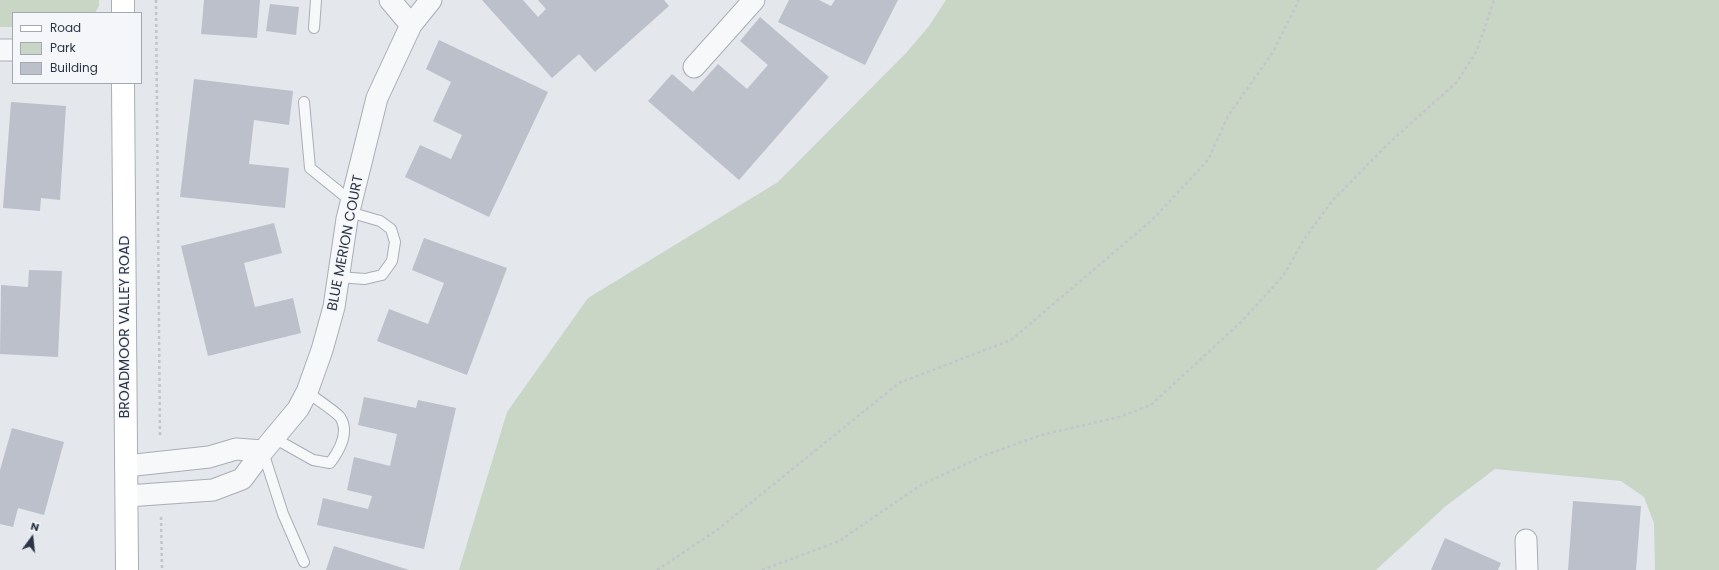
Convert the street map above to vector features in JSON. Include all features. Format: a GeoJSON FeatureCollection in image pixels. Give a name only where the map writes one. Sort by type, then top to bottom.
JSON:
{"type":"FeatureCollection","features":[{"type":"Feature","properties":{"kind":"street"},"geometry":{"type":"LineString","coordinates":[[123,0],[123,12]]}},
{"type":"Feature","properties":{"kind":"street"},"geometry":{"type":"LineString","coordinates":[[390,0],[410,25]]}},
{"type":"Feature","properties":{"kind":"street","name":"BLUE MERION COURT"},"geometry":{"type":"LineString","coordinates":[[127,496],[213,490],[242,479],[268,444],[298,409],[308,392],[334,307],[350,207],[378,98],[410,25],[431,0]]}},
{"type":"Feature","properties":{"kind":"street"},"geometry":{"type":"LineString","coordinates":[[694,67],[754,0]]}},
{"type":"Feature","properties":{"kind":"street"},"geometry":{"type":"LineString","coordinates":[[0,50],[12,50]]}},
{"type":"Feature","properties":{"kind":"street","name":"BROADMOOR VALLEY ROAD"},"geometry":{"type":"LineString","coordinates":[[123,84],[127,570]]}},
{"type":"Feature","properties":{"kind":"street"},"geometry":{"type":"LineString","coordinates":[[126,466],[209,457],[236,449],[268,444]]}},
{"type":"Feature","properties":{"kind":"street"},"geometry":{"type":"LineString","coordinates":[[1526,540],[1527,570]]}},
{"type":"Feature","properties":{"kind":"lane"},"geometry":{"type":"LineString","coordinates":[[314,28],[316,0]]}},
{"type":"Feature","properties":{"kind":"lane"},"geometry":{"type":"LineString","coordinates":[[304,102],[310,168],[350,207],[380,221],[390,229],[394,242],[392,261],[382,275],[365,280],[338,277]]}},
{"type":"Feature","properties":{"kind":"lane"},"geometry":{"type":"LineString","coordinates":[[268,444],[313,460],[330,463],[338,452],[344,433],[340,417],[308,392]]}},
{"type":"Feature","properties":{"kind":"lane"},"geometry":{"type":"LineString","coordinates":[[268,444],[283,514],[304,562]]}},
{"type":"Feature","properties":{"kind":"path"},"geometry":{"type":"LineString","coordinates":[[156,0],[160,463]]}},
{"type":"Feature","properties":{"kind":"path"},"geometry":{"type":"LineString","coordinates":[[657,570],[717,530],[899,383],[1011,340],[1152,220],[1208,160],[1228,116],[1272,52],[1299,0]]}},
{"type":"Feature","properties":{"kind":"path"},"geometry":{"type":"LineString","coordinates":[[762,570],[839,541],[921,485],[983,456],[1041,435],[1119,417],[1151,405],[1241,322],[1283,276],[1304,238],[1332,201],[1390,142],[1457,82],[1477,50],[1494,0]]}},
{"type":"Feature","properties":{"kind":"path"},"geometry":{"type":"LineString","coordinates":[[161,494],[162,570]]}},
{"type":"Feature","properties":{"kind":"green space"},"geometry":{"type":"Polygon","coordinates":[[[0,0],[99,0],[99,6],[96,12],[12,12],[12,27],[0,27],[0,0]]]}},
{"type":"Feature","properties":{"kind":"green space"},"geometry":{"type":"Polygon","coordinates":[[[946,0],[1719,0],[1719,570],[1655,570],[1654,523],[1644,497],[1621,481],[1495,469],[1446,506],[1376,570],[459,570],[507,412],[588,298],[778,182],[906,53],[929,26],[946,0]]]}},
{"type":"Feature","properties":{"kind":"building"},"geometry":{"type":"Polygon","coordinates":[[[204,0],[260,0],[257,38],[201,34],[204,0]]]}},
{"type":"Feature","properties":{"kind":"building"},"geometry":{"type":"Polygon","coordinates":[[[482,0],[523,0],[538,17],[546,9],[538,0],[664,0],[669,6],[595,72],[579,54],[552,78],[482,0]]]}},
{"type":"Feature","properties":{"kind":"building"},"geometry":{"type":"Polygon","coordinates":[[[789,0],[819,0],[831,6],[835,0],[898,0],[865,65],[778,22],[789,0]]]}},
{"type":"Feature","properties":{"kind":"building"},"geometry":{"type":"Polygon","coordinates":[[[270,4],[299,7],[296,35],[266,31],[270,4]]]}},
{"type":"Feature","properties":{"kind":"building"},"geometry":{"type":"Polygon","coordinates":[[[760,17],[829,77],[739,180],[648,101],[672,74],[693,92],[718,64],[747,89],[768,65],[740,41],[760,17]]]}},
{"type":"Feature","properties":{"kind":"building"},"geometry":{"type":"Polygon","coordinates":[[[439,40],[548,92],[489,217],[405,177],[420,145],[451,159],[462,135],[433,121],[451,82],[426,69],[439,40]]]}},
{"type":"Feature","properties":{"kind":"building"},"geometry":{"type":"Polygon","coordinates":[[[194,79],[293,91],[289,125],[254,120],[249,164],[289,168],[285,208],[180,197],[194,79]]]}},
{"type":"Feature","properties":{"kind":"building"},"geometry":{"type":"Polygon","coordinates":[[[11,102],[66,106],[60,200],[41,198],[40,211],[3,208],[11,102]]]}},
{"type":"Feature","properties":{"kind":"building"},"geometry":{"type":"Polygon","coordinates":[[[274,223],[282,253],[244,263],[255,307],[293,298],[301,333],[208,356],[181,246],[274,223]]]}},
{"type":"Feature","properties":{"kind":"building"},"geometry":{"type":"Polygon","coordinates":[[[424,238],[507,268],[467,375],[377,341],[389,309],[428,324],[444,283],[412,270],[424,238]]]}},
{"type":"Feature","properties":{"kind":"building"},"geometry":{"type":"Polygon","coordinates":[[[29,270],[62,271],[58,357],[0,354],[1,285],[28,287],[29,270]]]}},
{"type":"Feature","properties":{"kind":"building"},"geometry":{"type":"Polygon","coordinates":[[[364,397],[416,408],[418,400],[456,408],[424,549],[317,525],[323,498],[368,509],[372,496],[347,490],[354,457],[390,466],[397,434],[358,425],[364,397]]]}},
{"type":"Feature","properties":{"kind":"building"},"geometry":{"type":"Polygon","coordinates":[[[12,428],[64,442],[44,515],[18,508],[13,527],[0,524],[0,470],[12,428]]]}},
{"type":"Feature","properties":{"kind":"building"},"geometry":{"type":"Polygon","coordinates":[[[1573,501],[1641,506],[1636,570],[1568,570],[1573,501]]]}},
{"type":"Feature","properties":{"kind":"building"},"geometry":{"type":"Polygon","coordinates":[[[1445,538],[1501,563],[1498,570],[1431,570],[1445,538]]]}},
{"type":"Feature","properties":{"kind":"building"},"geometry":{"type":"Polygon","coordinates":[[[334,546],[409,570],[326,570],[334,546]]]}}]}
